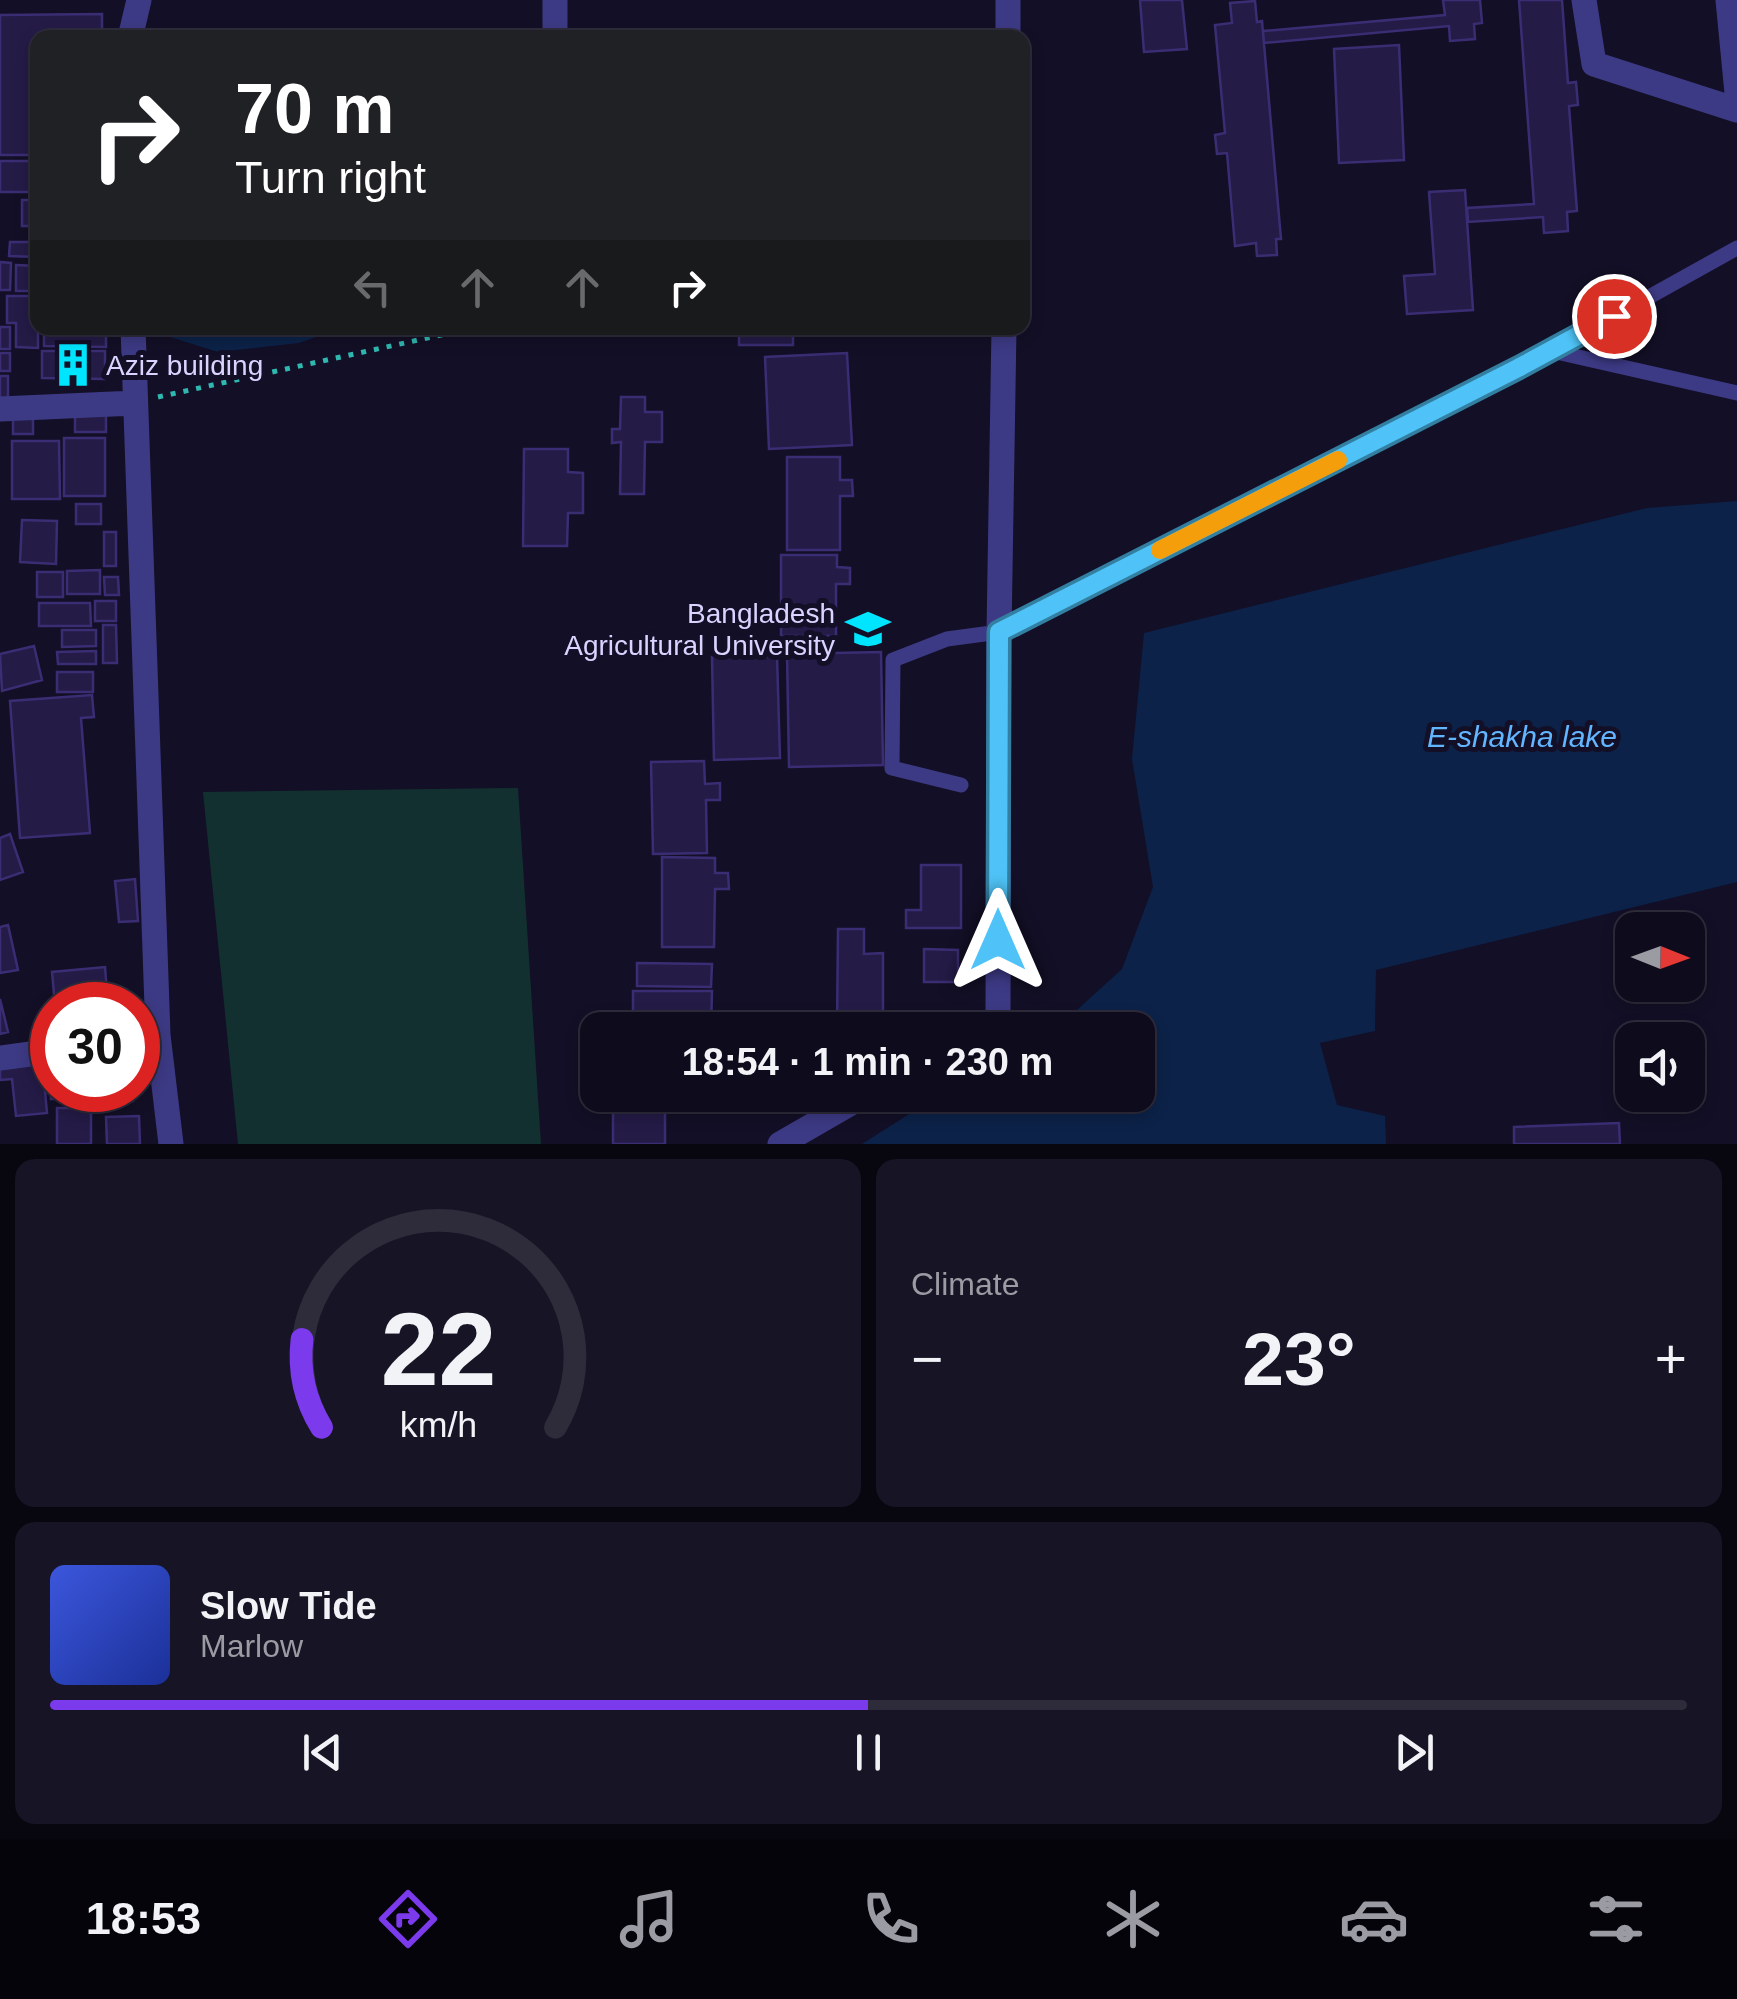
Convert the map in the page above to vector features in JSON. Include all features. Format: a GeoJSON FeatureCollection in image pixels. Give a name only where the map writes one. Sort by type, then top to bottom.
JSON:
{"type":"FeatureCollection","features":[{"type":"Feature","properties":{"kind":"street"},"geometry":{"type":"LineString","coordinates":[[132,30],[139,0]]}},
{"type":"Feature","properties":{"kind":"street"},"geometry":{"type":"LineString","coordinates":[[554,30],[555,0]]}},
{"type":"Feature","properties":{"kind":"street"},"geometry":{"type":"LineString","coordinates":[[1008,0],[1008,30]]}},
{"type":"Feature","properties":{"kind":"street"},"geometry":{"type":"LineString","coordinates":[[1584,0],[1594,64],[1737,110]]}},
{"type":"Feature","properties":{"kind":"street"},"geometry":{"type":"LineString","coordinates":[[1728,0],[1737,93]]}},
{"type":"Feature","properties":{"kind":"street"},"geometry":{"type":"LineString","coordinates":[[132,335],[147,982]]}},
{"type":"Feature","properties":{"kind":"street"},"geometry":{"type":"LineString","coordinates":[[998,1012],[1004,335]]}},
{"type":"Feature","properties":{"kind":"street"},"geometry":{"type":"LineString","coordinates":[[0,409],[135,402]]}},
{"type":"Feature","properties":{"kind":"street"},"geometry":{"type":"LineString","coordinates":[[0,1058],[30,1054]]}},
{"type":"Feature","properties":{"kind":"street"},"geometry":{"type":"LineString","coordinates":[[160,1093],[171,1144]]}},
{"type":"Feature","properties":{"kind":"street"},"geometry":{"type":"LineString","coordinates":[[780,1144],[835,1112]]}},
{"type":"Feature","properties":{"kind":"lane"},"geometry":{"type":"LineString","coordinates":[[961,785],[892,768],[894,660],[947,639],[999,632],[1552,351],[1737,248]]}},
{"type":"Feature","properties":{"kind":"lane"},"geometry":{"type":"LineString","coordinates":[[1552,351],[1737,393]]}},
{"type":"Feature","properties":{"kind":"path"},"geometry":{"type":"LineString","coordinates":[[135,402],[441,335]]}},
{"type":"Feature","properties":{"kind":"green space"},"geometry":{"type":"Polygon","coordinates":[[[518,788],[541,1144],[238,1144],[203,792],[518,788]]]}},
{"type":"Feature","properties":{"kind":"water"},"geometry":{"type":"Polygon","coordinates":[[[164,335],[322,335],[299,343],[218,352],[164,335]]]}},
{"type":"Feature","properties":{"kind":"water","name":"E-shakha lake"},"geometry":{"type":"Polygon","coordinates":[[[1737,501],[1737,882],[1376,970],[1375,1031],[1320,1043],[1337,1105],[1385,1116],[1386,1144],[862,1144],[912,1112],[1155,1112],[1155,1012],[1075,1012],[1122,969],[1153,887],[1132,759],[1144,633],[1647,508],[1737,501]]]}},
{"type":"Feature","properties":{"kind":"building"},"geometry":{"type":"Polygon","coordinates":[[[1140,0],[1182,0],[1187,49],[1144,52],[1140,0]]]}},
{"type":"Feature","properties":{"kind":"building"},"geometry":{"type":"Polygon","coordinates":[[[1443,0],[1480,0],[1482,23],[1474,24],[1475,39],[1450,41],[1449,26],[1264,43],[1263,31],[1445,15],[1443,0]]]}},
{"type":"Feature","properties":{"kind":"building"},"geometry":{"type":"Polygon","coordinates":[[[1519,0],[1562,0],[1568,83],[1576,82],[1578,105],[1569,106],[1577,211],[1567,212],[1568,231],[1544,233],[1543,217],[1468,222],[1467,208],[1534,204],[1519,0]]]}},
{"type":"Feature","properties":{"kind":"building"},"geometry":{"type":"Polygon","coordinates":[[[1255,1],[1257,22],[1262,21],[1281,239],[1276,239],[1277,255],[1257,256],[1256,243],[1235,246],[1227,153],[1217,154],[1215,135],[1225,133],[1215,25],[1232,23],[1230,3],[1255,1]]]}},
{"type":"Feature","properties":{"kind":"building"},"geometry":{"type":"Polygon","coordinates":[[[102,14],[102,30],[30,30],[30,155],[0,155],[0,15],[102,14]]]}},
{"type":"Feature","properties":{"kind":"building"},"geometry":{"type":"Polygon","coordinates":[[[1399,45],[1404,160],[1339,163],[1334,49],[1399,45]]]}},
{"type":"Feature","properties":{"kind":"building"},"geometry":{"type":"Polygon","coordinates":[[[0,161],[30,161],[30,192],[0,192],[0,161]]]}},
{"type":"Feature","properties":{"kind":"building"},"geometry":{"type":"Polygon","coordinates":[[[1465,190],[1473,310],[1407,314],[1404,276],[1435,274],[1429,192],[1465,190]]]}},
{"type":"Feature","properties":{"kind":"building"},"geometry":{"type":"Polygon","coordinates":[[[22,200],[30,200],[30,226],[22,226],[22,200]]]}},
{"type":"Feature","properties":{"kind":"building"},"geometry":{"type":"Polygon","coordinates":[[[10,242],[30,242],[30,257],[9,256],[10,242]]]}},
{"type":"Feature","properties":{"kind":"building"},"geometry":{"type":"Polygon","coordinates":[[[0,262],[11,263],[10,290],[0,290],[0,262]]]}},
{"type":"Feature","properties":{"kind":"building"},"geometry":{"type":"Polygon","coordinates":[[[16,265],[30,266],[30,291],[16,291],[16,265]]]}},
{"type":"Feature","properties":{"kind":"building"},"geometry":{"type":"Polygon","coordinates":[[[7,296],[30,296],[30,335],[38,335],[38,348],[16,347],[16,323],[7,323],[7,296]]]}},
{"type":"Feature","properties":{"kind":"building"},"geometry":{"type":"Polygon","coordinates":[[[0,327],[10,327],[10,349],[0,349],[0,327]]]}},
{"type":"Feature","properties":{"kind":"building"},"geometry":{"type":"Polygon","coordinates":[[[44,335],[106,335],[106,347],[44,346],[44,335]]]}},
{"type":"Feature","properties":{"kind":"building"},"geometry":{"type":"Polygon","coordinates":[[[739,335],[793,335],[793,345],[739,345],[739,335]]]}},
{"type":"Feature","properties":{"kind":"building","name":"Aziz building"},"geometry":{"type":"Polygon","coordinates":[[[42,351],[105,351],[105,379],[42,378],[42,351]]]}},
{"type":"Feature","properties":{"kind":"building"},"geometry":{"type":"Polygon","coordinates":[[[0,353],[10,353],[10,371],[0,371],[0,353]]]}},
{"type":"Feature","properties":{"kind":"building"},"geometry":{"type":"Polygon","coordinates":[[[847,353],[852,445],[769,449],[765,357],[847,353]]]}},
{"type":"Feature","properties":{"kind":"building"},"geometry":{"type":"Polygon","coordinates":[[[0,376],[8,376],[8,398],[0,398],[0,376]]]}},
{"type":"Feature","properties":{"kind":"building"},"geometry":{"type":"Polygon","coordinates":[[[621,397],[645,397],[645,412],[662,412],[662,442],[645,442],[644,494],[620,494],[621,442],[612,443],[612,429],[620,429],[621,397]]]}},
{"type":"Feature","properties":{"kind":"building"},"geometry":{"type":"Polygon","coordinates":[[[75,413],[106,413],[106,432],[75,432],[75,413]]]}},
{"type":"Feature","properties":{"kind":"building"},"geometry":{"type":"Polygon","coordinates":[[[13,415],[33,415],[33,434],[13,434],[13,415]]]}},
{"type":"Feature","properties":{"kind":"building"},"geometry":{"type":"Polygon","coordinates":[[[64,438],[105,438],[105,496],[64,496],[64,438]]]}},
{"type":"Feature","properties":{"kind":"building"},"geometry":{"type":"Polygon","coordinates":[[[12,441],[59,441],[60,499],[12,499],[12,441]]]}},
{"type":"Feature","properties":{"kind":"building"},"geometry":{"type":"Polygon","coordinates":[[[524,449],[568,449],[568,472],[583,473],[583,513],[568,513],[567,546],[523,546],[524,449]]]}},
{"type":"Feature","properties":{"kind":"building"},"geometry":{"type":"Polygon","coordinates":[[[787,457],[840,457],[840,480],[852,480],[853,496],[840,496],[840,550],[787,550],[787,457]]]}},
{"type":"Feature","properties":{"kind":"building"},"geometry":{"type":"Polygon","coordinates":[[[76,504],[101,504],[101,524],[76,524],[76,504]]]}},
{"type":"Feature","properties":{"kind":"building"},"geometry":{"type":"Polygon","coordinates":[[[22,520],[57,521],[56,564],[20,562],[22,520]]]}},
{"type":"Feature","properties":{"kind":"building"},"geometry":{"type":"Polygon","coordinates":[[[104,532],[116,532],[116,566],[104,566],[104,532]]]}},
{"type":"Feature","properties":{"kind":"building"},"geometry":{"type":"Polygon","coordinates":[[[781,555],[837,555],[837,567],[850,568],[850,584],[836,584],[836,636],[781,636],[781,555]]]}},
{"type":"Feature","properties":{"kind":"building"},"geometry":{"type":"Polygon","coordinates":[[[100,570],[100,594],[67,594],[67,571],[100,570]]]}},
{"type":"Feature","properties":{"kind":"building"},"geometry":{"type":"Polygon","coordinates":[[[37,572],[63,572],[63,597],[37,597],[37,572]]]}},
{"type":"Feature","properties":{"kind":"building"},"geometry":{"type":"Polygon","coordinates":[[[104,577],[118,577],[119,595],[105,595],[104,577]]]}},
{"type":"Feature","properties":{"kind":"building"},"geometry":{"type":"Polygon","coordinates":[[[95,601],[116,601],[116,621],[95,621],[95,601]]]}},
{"type":"Feature","properties":{"kind":"building"},"geometry":{"type":"Polygon","coordinates":[[[39,603],[90,603],[91,626],[39,626],[39,603]]]}},
{"type":"Feature","properties":{"kind":"building"},"geometry":{"type":"Polygon","coordinates":[[[103,625],[116,625],[117,663],[103,663],[103,625]]]}},
{"type":"Feature","properties":{"kind":"building"},"geometry":{"type":"Polygon","coordinates":[[[62,630],[96,630],[96,646],[62,647],[62,630]]]}},
{"type":"Feature","properties":{"kind":"building"},"geometry":{"type":"Polygon","coordinates":[[[34,646],[42,680],[2,691],[0,654],[34,646]]]}},
{"type":"Feature","properties":{"kind":"building"},"geometry":{"type":"Polygon","coordinates":[[[96,651],[96,664],[58,664],[57,652],[96,651]]]}},
{"type":"Feature","properties":{"kind":"building"},"geometry":{"type":"Polygon","coordinates":[[[881,652],[883,765],[789,767],[787,654],[881,652]]]}},
{"type":"Feature","properties":{"kind":"building"},"geometry":{"type":"Polygon","coordinates":[[[777,656],[780,758],[714,760],[712,657],[777,656]]]}},
{"type":"Feature","properties":{"kind":"building"},"geometry":{"type":"Polygon","coordinates":[[[57,672],[93,672],[93,692],[57,692],[57,672]]]}},
{"type":"Feature","properties":{"kind":"building"},"geometry":{"type":"Polygon","coordinates":[[[92,695],[94,717],[81,718],[90,833],[20,838],[10,701],[92,695]]]}},
{"type":"Feature","properties":{"kind":"building"},"geometry":{"type":"Polygon","coordinates":[[[704,761],[705,784],[720,783],[720,800],[706,800],[707,853],[653,854],[651,762],[704,761]]]}},
{"type":"Feature","properties":{"kind":"building"},"geometry":{"type":"Polygon","coordinates":[[[10,834],[23,872],[0,880],[0,838],[10,834]]]}},
{"type":"Feature","properties":{"kind":"building"},"geometry":{"type":"Polygon","coordinates":[[[662,857],[715,858],[715,873],[728,873],[729,889],[715,889],[714,947],[662,947],[662,857]]]}},
{"type":"Feature","properties":{"kind":"building"},"geometry":{"type":"Polygon","coordinates":[[[921,865],[961,865],[961,928],[906,928],[906,910],[921,910],[921,865]]]}},
{"type":"Feature","properties":{"kind":"building"},"geometry":{"type":"Polygon","coordinates":[[[135,879],[138,921],[119,922],[115,881],[135,879]]]}},
{"type":"Feature","properties":{"kind":"building"},"geometry":{"type":"Polygon","coordinates":[[[8,925],[18,970],[0,973],[0,927],[8,925]]]}},
{"type":"Feature","properties":{"kind":"building"},"geometry":{"type":"Polygon","coordinates":[[[838,929],[864,929],[864,954],[883,953],[883,1012],[837,1012],[838,929]]]}},
{"type":"Feature","properties":{"kind":"building"},"geometry":{"type":"Polygon","coordinates":[[[924,949],[958,950],[958,982],[924,982],[924,949]]]}},
{"type":"Feature","properties":{"kind":"building"},"geometry":{"type":"Polygon","coordinates":[[[637,963],[712,964],[711,987],[637,986],[637,963]]]}},
{"type":"Feature","properties":{"kind":"building"},"geometry":{"type":"Polygon","coordinates":[[[105,967],[106,982],[53,982],[52,972],[105,967]]]}},
{"type":"Feature","properties":{"kind":"building"},"geometry":{"type":"Polygon","coordinates":[[[633,991],[712,991],[711,1012],[633,1012],[633,991]]]}},
{"type":"Feature","properties":{"kind":"building"},"geometry":{"type":"Polygon","coordinates":[[[0,999],[8,1032],[0,1034],[0,999]]]}},
{"type":"Feature","properties":{"kind":"building"},"geometry":{"type":"Polygon","coordinates":[[[30,1059],[30,1112],[47,1113],[16,1116],[12,1079],[0,1080],[0,1062],[30,1059]]]}},
{"type":"Feature","properties":{"kind":"building"},"geometry":{"type":"Polygon","coordinates":[[[57,1112],[91,1112],[91,1144],[57,1144],[57,1112]]]}},
{"type":"Feature","properties":{"kind":"building"},"geometry":{"type":"Polygon","coordinates":[[[613,1112],[665,1112],[665,1144],[613,1144],[613,1112]]]}},
{"type":"Feature","properties":{"kind":"building"},"geometry":{"type":"Polygon","coordinates":[[[139,1116],[140,1144],[107,1144],[106,1117],[139,1116]]]}},
{"type":"Feature","properties":{"kind":"building"},"geometry":{"type":"Polygon","coordinates":[[[1619,1123],[1620,1144],[1514,1144],[1514,1127],[1619,1123]]]}},
{"type":"Feature","properties":{"kind":"slow traffic"},"geometry":{"type":"LineString","coordinates":[[1160,550],[1338,460]]}},
{"type":"Feature","properties":{"kind":"place","name":"Aziz building"},"geometry":{"type":"Point","coordinates":[73,365]}},
{"type":"Feature","properties":{"kind":"place","name":"Bangladesh Agricultural University"},"geometry":{"type":"Point","coordinates":[868,629]}},
{"type":"Feature","properties":{"kind":"route"},"geometry":{"type":"LineString","coordinates":[[998,940],[999,632],[1614,316]]}}]}
